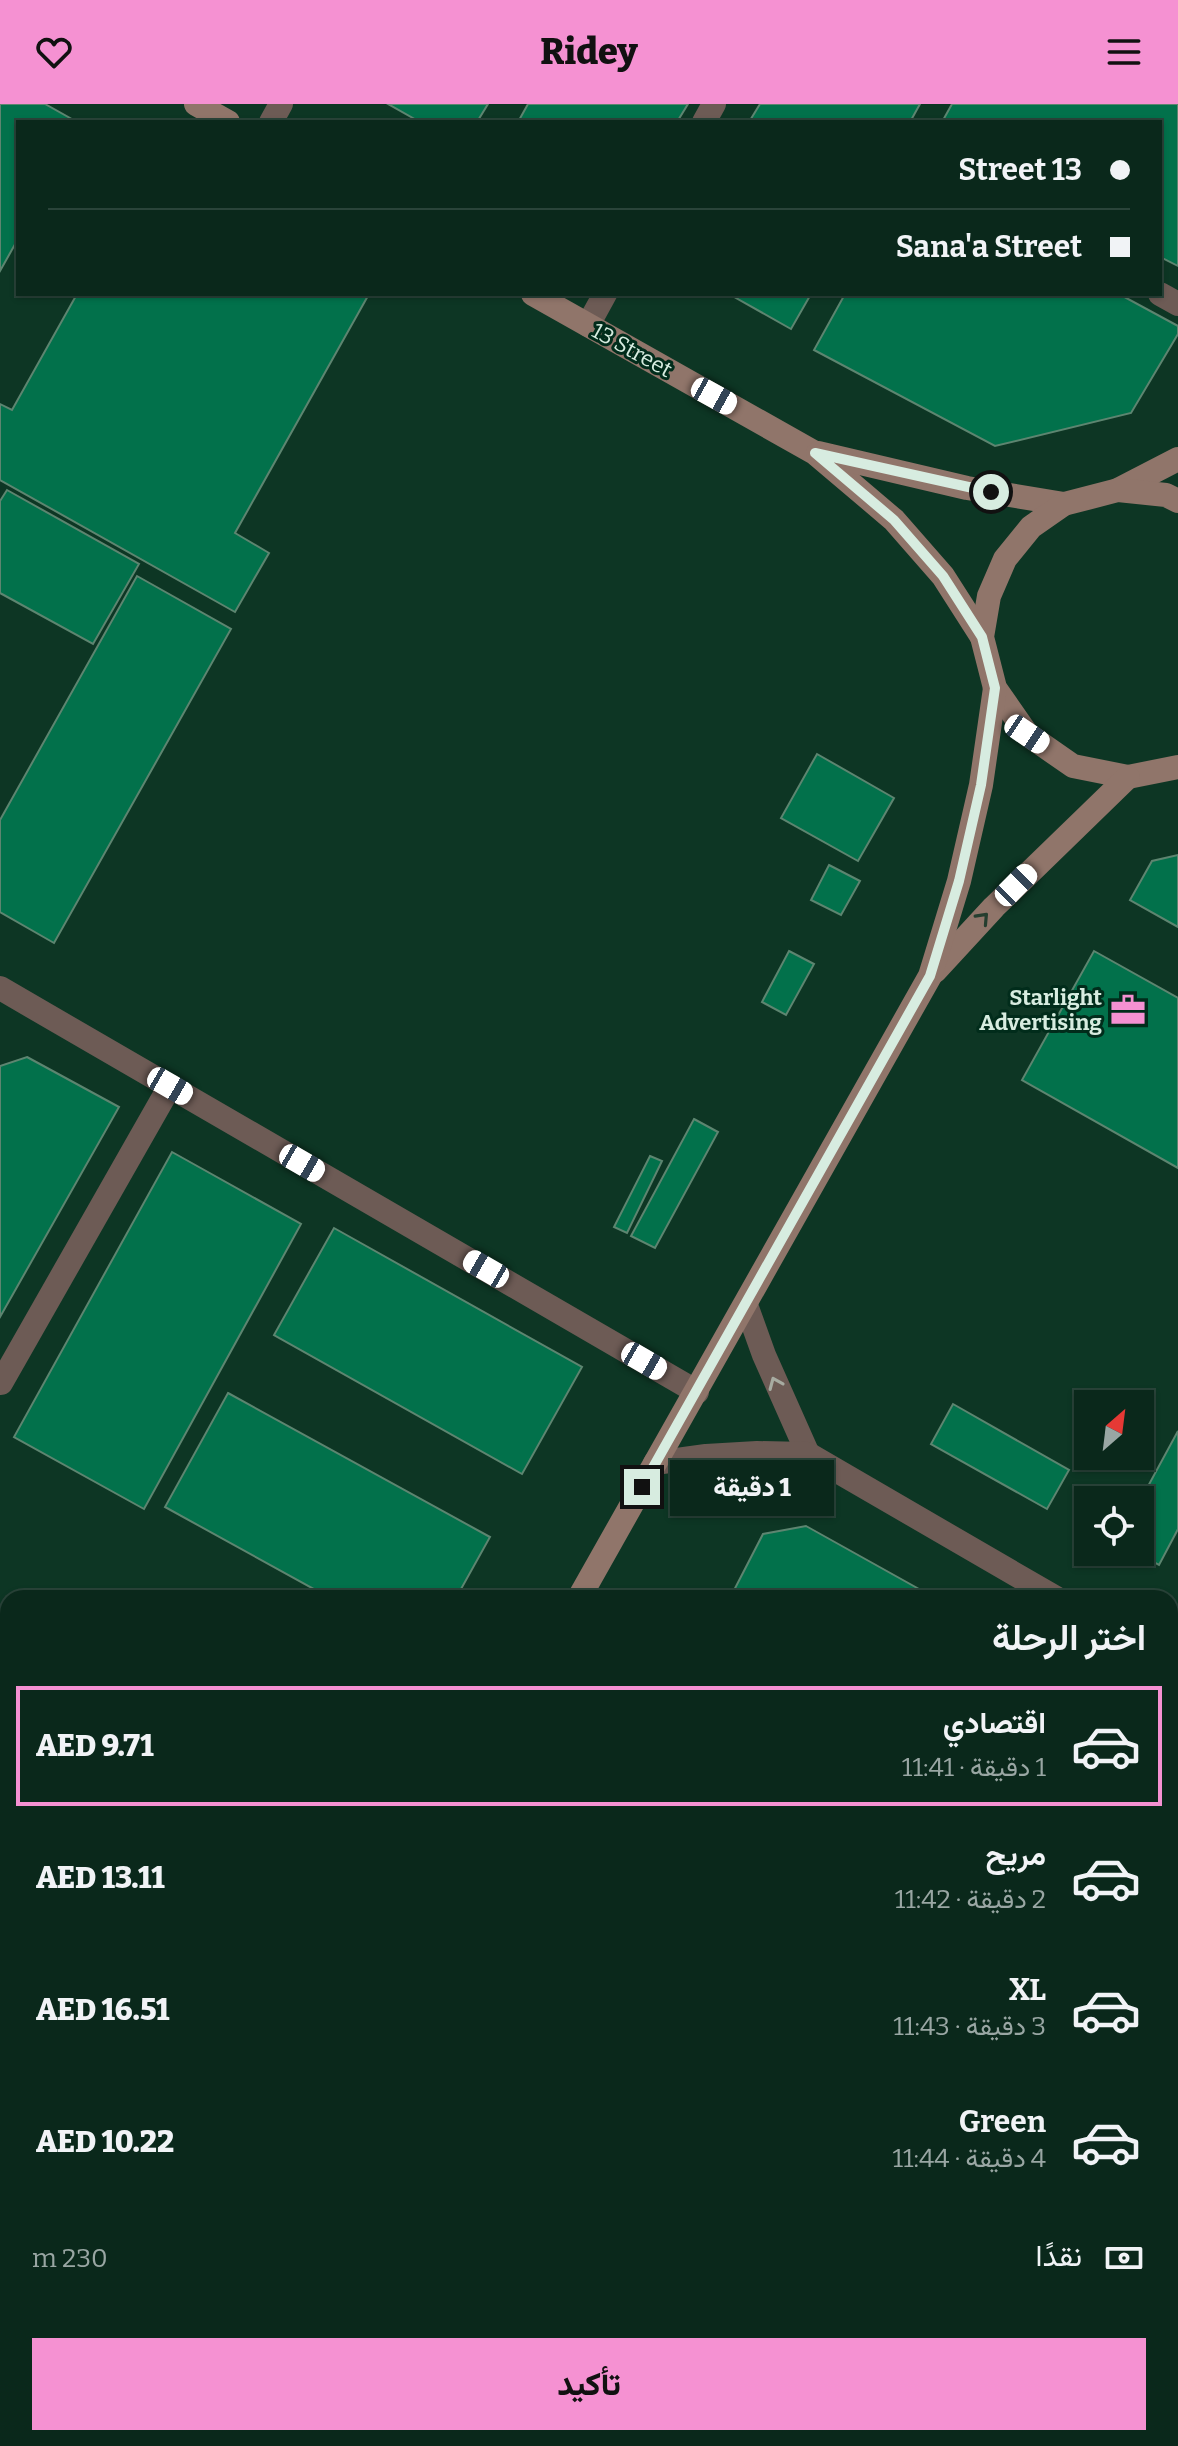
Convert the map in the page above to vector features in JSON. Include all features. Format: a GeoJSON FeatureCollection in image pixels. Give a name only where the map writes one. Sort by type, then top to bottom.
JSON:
{"type":"FeatureCollection","features":[{"type":"Feature","properties":{"kind":"street"},"geometry":{"type":"LineString","coordinates":[[196,104],[224,120]]}},
{"type":"Feature","properties":{"kind":"street","name":"13 Street"},"geometry":{"type":"LineString","coordinates":[[537,296],[815,453],[894,520],[943,576],[982,637]]}},
{"type":"Feature","properties":{"kind":"street","name":"13 Street"},"geometry":{"type":"LineString","coordinates":[[815,453],[967,488],[1064,504]]}},
{"type":"Feature","properties":{"kind":"street"},"geometry":{"type":"LineString","coordinates":[[1178,459],[1118,490],[1064,504],[1031,527],[1005,559],[989,596],[982,637],[995,688],[1027,734],[1073,766],[1128,777],[1178,767]]}},
{"type":"Feature","properties":{"kind":"street"},"geometry":{"type":"LineString","coordinates":[[1118,490],[1166,495],[1178,501]]}},
{"type":"Feature","properties":{"kind":"street"},"geometry":{"type":"LineString","coordinates":[[584,1590],[930,976],[959,881],[981,785],[995,688]]}},
{"type":"Feature","properties":{"kind":"street"},"geometry":{"type":"LineString","coordinates":[[930,976],[1016,885],[1128,777]]}},
{"type":"Feature","properties":{"kind":"lane"},"geometry":{"type":"LineString","coordinates":[[588,325],[604,296]]}},
{"type":"Feature","properties":{"kind":"lane"},"geometry":{"type":"LineString","coordinates":[[0,988],[697,1392]]}},
{"type":"Feature","properties":{"kind":"lane"},"geometry":{"type":"LineString","coordinates":[[1,1383],[170,1086]]}},
{"type":"Feature","properties":{"kind":"lane"},"geometry":{"type":"LineString","coordinates":[[746,1305],[769,1368],[808,1454]]}},
{"type":"Feature","properties":{"kind":"lane"},"geometry":{"type":"LineString","coordinates":[[655,1463],[719,1455],[808,1454],[1042,1590]]}},
{"type":"Feature","properties":{"kind":"building"},"geometry":{"type":"Polygon","coordinates":[[[0,104],[45,104],[73,120],[16,120],[16,243],[0,271],[0,104]]]}},
{"type":"Feature","properties":{"kind":"building"},"geometry":{"type":"Polygon","coordinates":[[[388,104],[488,104],[478,120],[416,120],[388,104]]]}},
{"type":"Feature","properties":{"kind":"building"},"geometry":{"type":"Polygon","coordinates":[[[528,104],[688,104],[678,120],[519,120],[528,104]]]}},
{"type":"Feature","properties":{"kind":"building"},"geometry":{"type":"Polygon","coordinates":[[[760,104],[920,104],[911,120],[750,120],[760,104]]]}},
{"type":"Feature","properties":{"kind":"building"},"geometry":{"type":"Polygon","coordinates":[[[952,104],[1178,104],[1178,266],[1162,258],[1162,120],[943,120],[952,104]]]}},
{"type":"Feature","properties":{"kind":"building"},"geometry":{"type":"Polygon","coordinates":[[[76,296],[368,296],[235,533],[269,553],[235,612],[0,480],[0,404],[12,410],[76,296]]]}},
{"type":"Feature","properties":{"kind":"building"},"geometry":{"type":"Polygon","coordinates":[[[733,296],[810,296],[791,329],[733,296]]]}},
{"type":"Feature","properties":{"kind":"building"},"geometry":{"type":"Polygon","coordinates":[[[844,296],[1123,296],[1178,326],[1178,334],[1131,413],[995,446],[814,350],[844,296]]]}},
{"type":"Feature","properties":{"kind":"building"},"geometry":{"type":"Polygon","coordinates":[[[7,490],[139,564],[93,644],[0,593],[0,501],[7,490]]]}},
{"type":"Feature","properties":{"kind":"building"},"geometry":{"type":"Polygon","coordinates":[[[137,576],[231,629],[54,943],[0,912],[0,820],[137,576]]]}},
{"type":"Feature","properties":{"kind":"building"},"geometry":{"type":"Polygon","coordinates":[[[817,754],[894,798],[858,861],[781,818],[817,754]]]}},
{"type":"Feature","properties":{"kind":"building"},"geometry":{"type":"Polygon","coordinates":[[[1178,855],[1178,927],[1130,900],[1152,861],[1178,855]]]}},
{"type":"Feature","properties":{"kind":"building"},"geometry":{"type":"Polygon","coordinates":[[[829,865],[860,881],[841,915],[811,900],[829,865]]]}},
{"type":"Feature","properties":{"kind":"building"},"geometry":{"type":"Polygon","coordinates":[[[789,951],[814,964],[786,1015],[762,1002],[789,951]]]}},
{"type":"Feature","properties":{"kind":"building"},"geometry":{"type":"Polygon","coordinates":[[[1094,951],[1178,998],[1178,1168],[1022,1080],[1094,951]]]}},
{"type":"Feature","properties":{"kind":"building"},"geometry":{"type":"Polygon","coordinates":[[[27,1057],[119,1107],[0,1317],[0,1066],[27,1057]]]}},
{"type":"Feature","properties":{"kind":"building"},"geometry":{"type":"Polygon","coordinates":[[[694,1119],[718,1132],[655,1248],[631,1236],[694,1119]]]}},
{"type":"Feature","properties":{"kind":"building"},"geometry":{"type":"Polygon","coordinates":[[[172,1152],[301,1224],[144,1509],[14,1437],[172,1152]]]}},
{"type":"Feature","properties":{"kind":"building"},"geometry":{"type":"Polygon","coordinates":[[[650,1156],[662,1161],[627,1233],[614,1227],[650,1156]]]}},
{"type":"Feature","properties":{"kind":"building"},"geometry":{"type":"Polygon","coordinates":[[[334,1228],[582,1367],[522,1474],[274,1335],[334,1228]]]}},
{"type":"Feature","properties":{"kind":"building"},"geometry":{"type":"Polygon","coordinates":[[[228,1393],[490,1537],[460,1590],[315,1590],[165,1507],[228,1393]]]}},
{"type":"Feature","properties":{"kind":"building"},"geometry":{"type":"Polygon","coordinates":[[[953,1404],[1069,1470],[1047,1509],[931,1444],[953,1404]]]}},
{"type":"Feature","properties":{"kind":"building"},"geometry":{"type":"Polygon","coordinates":[[[1178,1431],[1178,1529],[1159,1565],[1154,1562],[1154,1486],[1148,1486],[1178,1431]]]}},
{"type":"Feature","properties":{"kind":"building"},"geometry":{"type":"Polygon","coordinates":[[[806,1526],[921,1590],[734,1590],[763,1534],[806,1526]]]}},
{"type":"Feature","properties":{"kind":"place","name":"Starlight Advertising"},"geometry":{"type":"Point","coordinates":[1128,1010]}},
{"type":"Feature","properties":{"kind":"route"},"geometry":{"type":"LineString","coordinates":[[642,1487],[930,976],[959,881],[981,785],[995,688],[982,637],[943,576],[894,520],[815,453],[991,492]]}}]}
